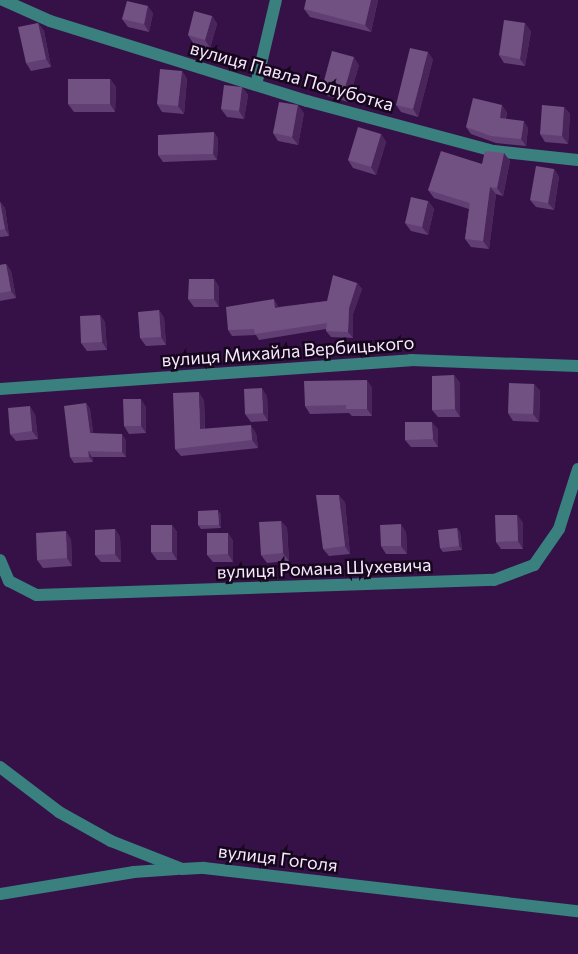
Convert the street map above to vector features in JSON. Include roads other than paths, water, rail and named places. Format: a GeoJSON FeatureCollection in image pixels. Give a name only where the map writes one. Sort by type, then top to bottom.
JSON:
{"type":"FeatureCollection","features":[{"type":"Feature","properties":{"kind":"street","name":"вулиця Павла Полуботка"},"geometry":{"type":"LineString","coordinates":[[3,0],[50,21],[256,85],[494,151],[578,160]]}},
{"type":"Feature","properties":{"kind":"street"},"geometry":{"type":"LineString","coordinates":[[256,85],[276,0]]}},
{"type":"Feature","properties":{"kind":"street","name":"вулиця Михайла Вербицького"},"geometry":{"type":"LineString","coordinates":[[0,389],[411,360],[578,366]]}},
{"type":"Feature","properties":{"kind":"street","name":"вулиця Романа Шухевича"},"geometry":{"type":"LineString","coordinates":[[0,560],[9,581],[37,595],[494,580],[534,565],[559,529],[578,470]]}},
{"type":"Feature","properties":{"kind":"street","name":"вулиця Гоголя"},"geometry":{"type":"LineString","coordinates":[[0,767],[59,812],[111,841],[182,869],[204,868],[578,911]]}},
{"type":"Feature","properties":{"kind":"street"},"geometry":{"type":"LineString","coordinates":[[0,894],[134,872],[182,869]]}}]}
